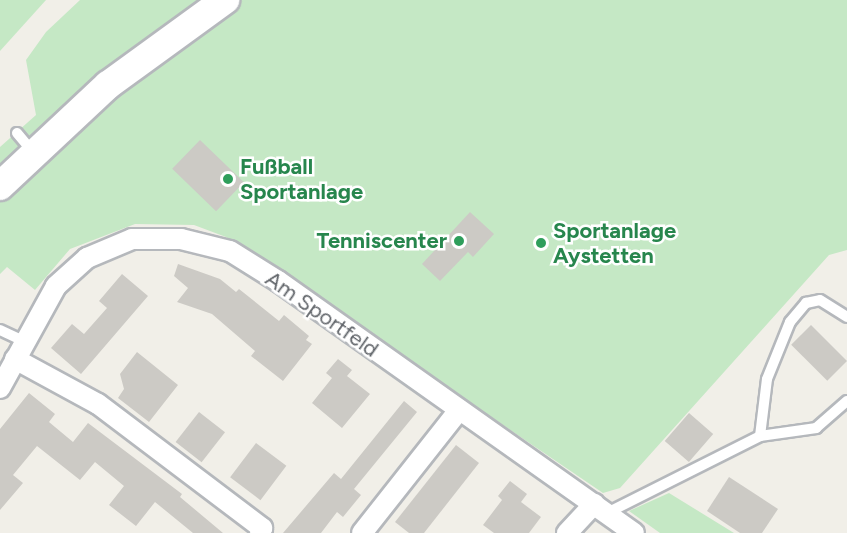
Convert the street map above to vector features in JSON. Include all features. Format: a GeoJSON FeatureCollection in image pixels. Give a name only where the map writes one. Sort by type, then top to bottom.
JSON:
{"type":"FeatureCollection","features":[{"type":"Feature","properties":{"kind":"main road"},"geometry":{"type":"LineString","coordinates":[[0,186],[25,142],[225,0]]}},
{"type":"Feature","properties":{"kind":"street","name":"Am Sportfeld"},"geometry":{"type":"LineString","coordinates":[[0,388],[56,286],[87,258],[132,239],[177,238],[230,251],[614,518]]}},
{"type":"Feature","properties":{"kind":"street"},"geometry":{"type":"LineString","coordinates":[[20,350],[98,404],[262,528],[260,533]]}},
{"type":"Feature","properties":{"kind":"street"},"geometry":{"type":"LineString","coordinates":[[362,533],[459,410]]}},
{"type":"Feature","properties":{"kind":"street"},"geometry":{"type":"LineString","coordinates":[[567,533],[614,518]]}},
{"type":"Feature","properties":{"kind":"lane"},"geometry":{"type":"LineString","coordinates":[[760,436],[767,379],[790,322],[806,303],[820,300],[847,317]]}},
{"type":"Feature","properties":{"kind":"lane"},"geometry":{"type":"LineString","coordinates":[[0,330],[20,350]]}},
{"type":"Feature","properties":{"kind":"lane"},"geometry":{"type":"LineString","coordinates":[[614,518],[760,436],[816,428],[847,401]]}},
{"type":"Feature","properties":{"kind":"green space"},"geometry":{"type":"Polygon","coordinates":[[[0,0],[46,0],[0,51],[0,0]]]}},
{"type":"Feature","properties":{"kind":"green space","name":"Sportanlage Aystetten"},"geometry":{"type":"Polygon","coordinates":[[[80,0],[847,0],[847,250],[829,255],[620,488],[603,493],[226,237],[194,225],[135,224],[70,249],[35,290],[7,267],[0,274],[0,147],[36,115],[26,60],[46,32],[80,0]]]}},
{"type":"Feature","properties":{"kind":"green space"},"geometry":{"type":"Polygon","coordinates":[[[669,493],[734,533],[660,533],[629,511],[669,493]]]}},
{"type":"Feature","properties":{"kind":"building"},"geometry":{"type":"Polygon","coordinates":[[[200,140],[244,182],[216,211],[172,169],[200,140]]]}},
{"type":"Feature","properties":{"kind":"building"},"geometry":{"type":"Polygon","coordinates":[[[470,212],[494,234],[473,257],[468,252],[440,281],[422,264],[470,212]]]}},
{"type":"Feature","properties":{"kind":"building"},"geometry":{"type":"Polygon","coordinates":[[[178,264],[220,279],[236,292],[239,289],[279,321],[284,315],[309,336],[306,340],[312,344],[283,381],[251,356],[255,351],[212,314],[177,302],[188,288],[174,276],[178,264]]]}},
{"type":"Feature","properties":{"kind":"building"},"geometry":{"type":"Polygon","coordinates":[[[122,274],[148,296],[81,374],[51,348],[72,324],[84,334],[107,308],[99,301],[122,274]]]}},
{"type":"Feature","properties":{"kind":"building"},"geometry":{"type":"Polygon","coordinates":[[[811,325],[847,361],[827,381],[791,345],[811,325]]]}},
{"type":"Feature","properties":{"kind":"building"},"geometry":{"type":"Polygon","coordinates":[[[137,352],[178,385],[149,422],[118,398],[124,389],[120,374],[137,352]]]}},
{"type":"Feature","properties":{"kind":"building"},"geometry":{"type":"Polygon","coordinates":[[[338,359],[352,370],[347,376],[370,394],[342,428],[312,403],[332,378],[326,373],[338,359]]]}},
{"type":"Feature","properties":{"kind":"building"},"geometry":{"type":"Polygon","coordinates":[[[29,393],[55,414],[49,422],[73,442],[88,423],[182,494],[180,497],[223,533],[193,533],[155,502],[136,526],[109,505],[124,486],[95,462],[80,480],[37,446],[13,475],[23,483],[0,510],[0,429],[29,393]]]}},
{"type":"Feature","properties":{"kind":"building"},"geometry":{"type":"Polygon","coordinates":[[[404,401],[417,412],[354,489],[361,495],[343,517],[337,512],[321,533],[283,533],[334,473],[341,479],[404,401]]]}},
{"type":"Feature","properties":{"kind":"building"},"geometry":{"type":"Polygon","coordinates":[[[199,412],[225,432],[202,462],[176,442],[199,412]]]}},
{"type":"Feature","properties":{"kind":"building"},"geometry":{"type":"Polygon","coordinates":[[[689,413],[713,434],[689,462],[665,441],[689,413]]]}},
{"type":"Feature","properties":{"kind":"building"},"geometry":{"type":"Polygon","coordinates":[[[256,443],[286,466],[260,500],[230,477],[256,443]]]}},
{"type":"Feature","properties":{"kind":"building"},"geometry":{"type":"Polygon","coordinates":[[[456,445],[479,463],[424,533],[409,533],[395,522],[456,445]]]}},
{"type":"Feature","properties":{"kind":"building"},"geometry":{"type":"Polygon","coordinates":[[[729,477],[778,509],[762,533],[740,533],[707,511],[729,477]]]}},
{"type":"Feature","properties":{"kind":"building"},"geometry":{"type":"Polygon","coordinates":[[[510,481],[527,494],[521,502],[541,517],[529,533],[494,533],[483,525],[502,500],[498,496],[510,481]]]}},
{"type":"Feature","properties":{"kind":"place","name":"Fußball Sportanlage"},"geometry":{"type":"Point","coordinates":[228,179]}},
{"type":"Feature","properties":{"kind":"place","name":"Tenniscenter"},"geometry":{"type":"Point","coordinates":[459,241]}},
{"type":"Feature","properties":{"kind":"place","name":"Sportanlage Aystetten"},"geometry":{"type":"Point","coordinates":[541,243]}}]}
